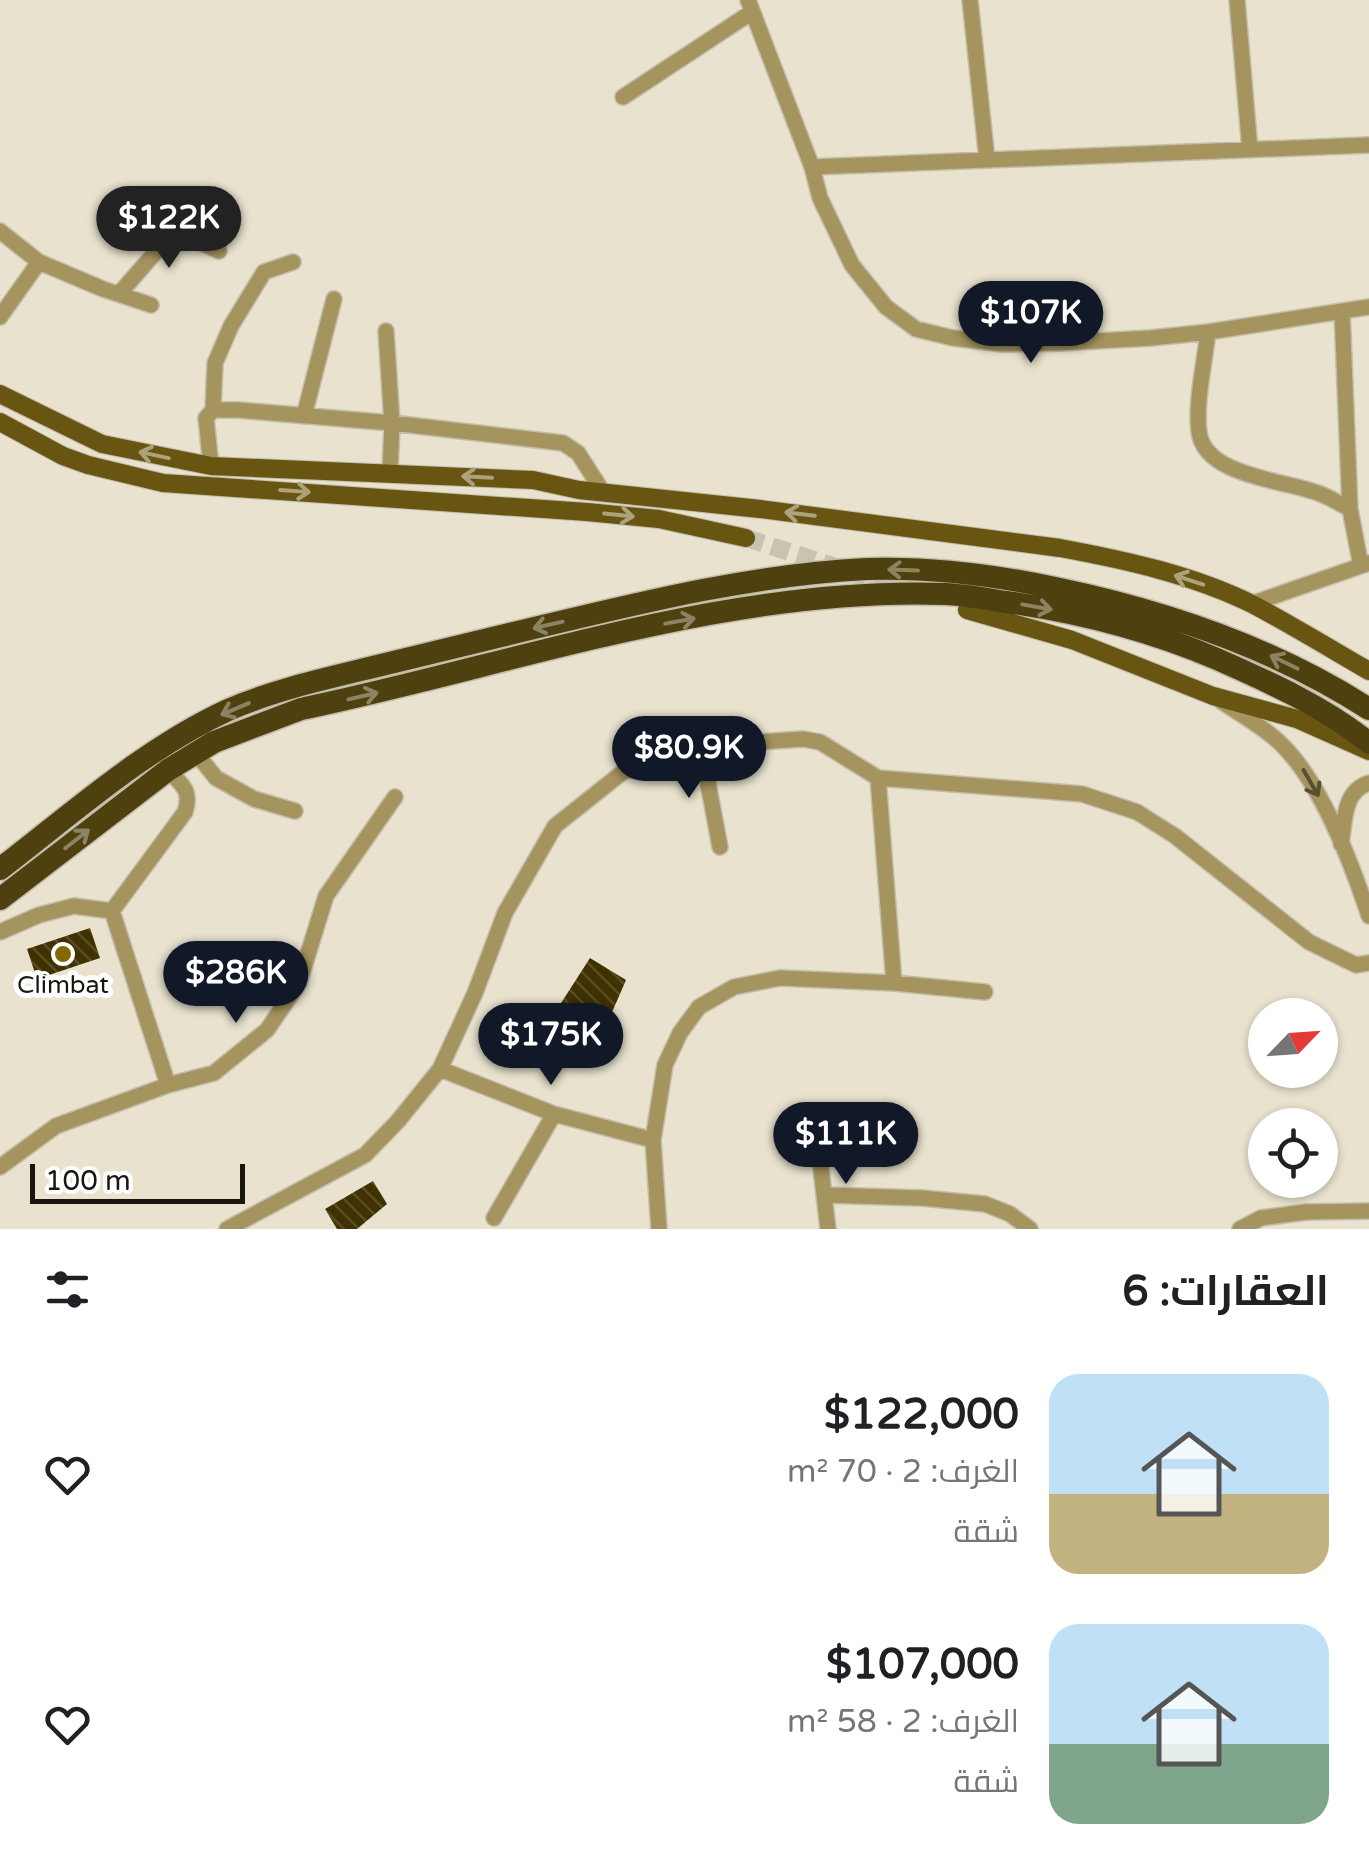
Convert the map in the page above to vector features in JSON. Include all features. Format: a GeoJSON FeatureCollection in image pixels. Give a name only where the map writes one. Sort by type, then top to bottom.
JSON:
{"type":"FeatureCollection","features":[{"type":"Feature","properties":{"kind":"highway"},"geometry":{"type":"LineString","coordinates":[[0,870],[137,763],[185,733],[229,710],[297,685],[673,597],[828,572],[871,569],[985,575],[1105,598],[1229,637],[1306,673],[1369,709]]}},
{"type":"Feature","properties":{"kind":"highway"},"geometry":{"type":"LineString","coordinates":[[0,899],[168,770],[254,725],[301,709],[663,624],[755,607],[841,597],[950,594],[1121,624],[1252,674],[1343,723],[1369,743]]}},
{"type":"Feature","properties":{"kind":"main road"},"geometry":{"type":"LineString","coordinates":[[0,394],[102,444],[211,466],[534,480],[579,490],[778,511],[1106,556],[1187,579],[1251,604],[1369,671]]}},
{"type":"Feature","properties":{"kind":"main road"},"geometry":{"type":"LineString","coordinates":[[0,422],[63,456],[162,483],[586,512],[659,519],[746,538]]}},
{"type":"Feature","properties":{"kind":"main road"},"geometry":{"type":"LineString","coordinates":[[967,610],[1072,640],[1213,696],[1297,719],[1369,751]]}},
{"type":"Feature","properties":{"kind":"street"},"geometry":{"type":"LineString","coordinates":[[970,0],[987,160]]}},
{"type":"Feature","properties":{"kind":"street"},"geometry":{"type":"LineString","coordinates":[[1237,0],[1250,150]]}},
{"type":"Feature","properties":{"kind":"street"},"geometry":{"type":"LineString","coordinates":[[623,97],[750,6],[812,166],[820,198],[852,266],[886,307],[916,330],[1003,344],[1151,338],[1369,306]]}},
{"type":"Feature","properties":{"kind":"street"},"geometry":{"type":"LineString","coordinates":[[812,166],[1369,145]]}},
{"type":"Feature","properties":{"kind":"street"},"geometry":{"type":"LineString","coordinates":[[0,231],[39,262],[150,305]]}},
{"type":"Feature","properties":{"kind":"street"},"geometry":{"type":"LineString","coordinates":[[119,294],[160,247],[176,236],[189,237],[220,251]]}},
{"type":"Feature","properties":{"kind":"street"},"geometry":{"type":"LineString","coordinates":[[0,318],[39,262]]}},
{"type":"Feature","properties":{"kind":"street"},"geometry":{"type":"LineString","coordinates":[[211,466],[206,418],[213,410],[214,363],[264,272],[293,262]]}},
{"type":"Feature","properties":{"kind":"street"},"geometry":{"type":"LineString","coordinates":[[304,416],[334,299]]}},
{"type":"Feature","properties":{"kind":"street"},"geometry":{"type":"LineString","coordinates":[[1251,604],[1365,565],[1350,509],[1342,311]]}},
{"type":"Feature","properties":{"kind":"street"},"geometry":{"type":"LineString","coordinates":[[386,331],[392,423],[390,472]]}},
{"type":"Feature","properties":{"kind":"street"},"geometry":{"type":"LineString","coordinates":[[1208,332],[1198,417],[1199,436],[1209,453],[1225,466],[1322,494],[1350,509]]}},
{"type":"Feature","properties":{"kind":"street"},"geometry":{"type":"LineString","coordinates":[[213,410],[392,423],[563,443],[578,452],[603,492]]}},
{"type":"Feature","properties":{"kind":"street"},"geometry":{"type":"LineString","coordinates":[[1213,696],[1277,740],[1300,764],[1341,844],[1369,916]]}},
{"type":"Feature","properties":{"kind":"street"},"geometry":{"type":"LineString","coordinates":[[227,1229],[366,1155],[398,1121],[440,1069],[475,993],[505,913],[555,826],[623,772],[701,746],[802,739],[820,742],[878,778],[1082,794],[1136,812],[1175,836],[1308,942],[1356,966],[1369,963]]}},
{"type":"Feature","properties":{"kind":"street"},"geometry":{"type":"LineString","coordinates":[[701,746],[720,848]]}},
{"type":"Feature","properties":{"kind":"street"},"geometry":{"type":"LineString","coordinates":[[196,753],[216,778],[254,799],[295,810]]}},
{"type":"Feature","properties":{"kind":"street"},"geometry":{"type":"LineString","coordinates":[[112,911],[185,812],[189,799],[186,789],[168,770]]}},
{"type":"Feature","properties":{"kind":"street"},"geometry":{"type":"LineString","coordinates":[[878,778],[894,983]]}},
{"type":"Feature","properties":{"kind":"street"},"geometry":{"type":"LineString","coordinates":[[1341,844],[1352,794],[1369,783]]}},
{"type":"Feature","properties":{"kind":"street"},"geometry":{"type":"LineString","coordinates":[[1,1161],[56,1126],[214,1072],[267,1030],[299,983],[326,896],[394,796]]}},
{"type":"Feature","properties":{"kind":"street"},"geometry":{"type":"LineString","coordinates":[[0,932],[39,915],[74,906],[112,911]]}},
{"type":"Feature","properties":{"kind":"street"},"geometry":{"type":"LineString","coordinates":[[112,911],[168,1085]]}},
{"type":"Feature","properties":{"kind":"street"},"geometry":{"type":"LineString","coordinates":[[659,1229],[652,1140],[665,1065],[680,1032],[699,1006],[734,988],[780,978],[986,992]]}},
{"type":"Feature","properties":{"kind":"street"},"geometry":{"type":"LineString","coordinates":[[440,1069],[554,1114],[652,1140]]}},
{"type":"Feature","properties":{"kind":"street"},"geometry":{"type":"LineString","coordinates":[[494,1218],[554,1114]]}},
{"type":"Feature","properties":{"kind":"street"},"geometry":{"type":"LineString","coordinates":[[819,1152],[828,1229]]}},
{"type":"Feature","properties":{"kind":"street"},"geometry":{"type":"LineString","coordinates":[[824,1196],[985,1204],[1010,1214],[1030,1229]]}},
{"type":"Feature","properties":{"kind":"street"},"geometry":{"type":"LineString","coordinates":[[1240,1229],[1262,1218],[1306,1212],[1369,1211]]}},
{"type":"Feature","properties":{"kind":"street"},"geometry":{"type":"LineString","coordinates":[[1306,1212],[1310,1229]]}},
{"type":"Feature","properties":{"kind":"building","name":"Climbat"},"geometry":{"type":"Polygon","coordinates":[[[90,928],[100,958],[37,979],[27,949],[90,928]]]}},
{"type":"Feature","properties":{"kind":"building"},"geometry":{"type":"Polygon","coordinates":[[[590,958],[626,980],[603,1033],[554,1014],[590,958]]]}},
{"type":"Feature","properties":{"kind":"building"},"geometry":{"type":"Polygon","coordinates":[[[373,1181],[387,1204],[357,1229],[337,1229],[325,1209],[373,1181]]]}},
{"type":"Feature","properties":{"kind":"tunnel"},"geometry":{"type":"LineString","coordinates":[[746,538],[907,590]]}},
{"type":"Feature","properties":{"kind":"place","name":"Climbat"},"geometry":{"type":"Point","coordinates":[63,954]}}]}
